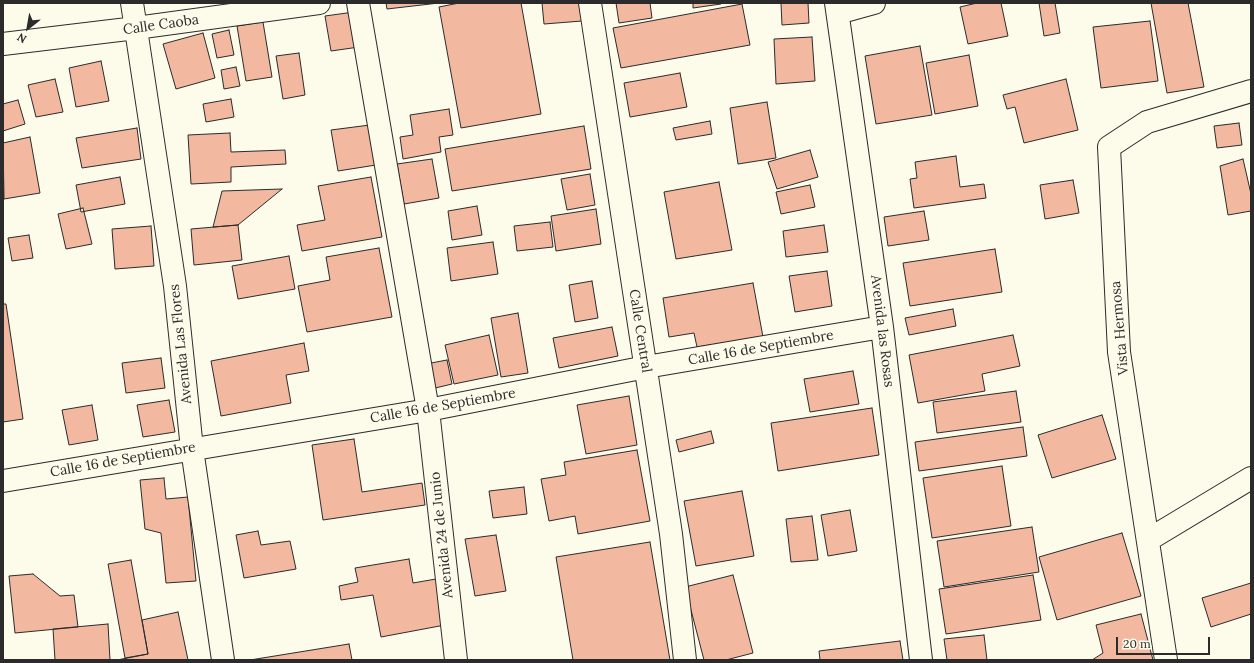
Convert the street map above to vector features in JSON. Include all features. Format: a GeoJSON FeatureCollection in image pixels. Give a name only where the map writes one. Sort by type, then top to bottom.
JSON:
{"type":"FeatureCollection","features":[{"type":"Feature","properties":{"kind":"street","name":"Avenida Las Flores"},"geometry":{"type":"LineString","coordinates":[[132,3],[175,286],[192,449],[223,660]]}},
{"type":"Feature","properties":{"kind":"street","name":"Calle Caoba"},"geometry":{"type":"LineString","coordinates":[[3,44],[136,28],[319,3]]}},
{"type":"Feature","properties":{"kind":"street","name":"Avenida 24 de Junio"},"geometry":{"type":"LineString","coordinates":[[358,3],[428,410],[456,660]]}},
{"type":"Feature","properties":{"kind":"street","name":"Calle Central"},"geometry":{"type":"LineString","coordinates":[[590,3],[671,534],[685,660]]}},
{"type":"Feature","properties":{"kind":"street"},"geometry":{"type":"LineString","coordinates":[[837,8],[874,3]]}},
{"type":"Feature","properties":{"kind":"street","name":"Avenida las Rosas"},"geometry":{"type":"LineString","coordinates":[[837,8],[882,327],[921,660]]}},
{"type":"Feature","properties":{"kind":"street","name":"Vista Hermosa"},"geometry":{"type":"LineString","coordinates":[[1166,660],[1119,352],[1109,147],[1148,122],[1251,91]]}},
{"type":"Feature","properties":{"kind":"street","name":"Calle 16 de Septiembre"},"geometry":{"type":"LineString","coordinates":[[3,481],[428,410],[646,367],[882,327]]}},
{"type":"Feature","properties":{"kind":"street"},"geometry":{"type":"LineString","coordinates":[[1148,540],[1251,478]]}},
{"type":"Feature","properties":{"kind":"building"},"geometry":{"type":"Polygon","coordinates":[[[386,3],[439,3],[387,9],[386,3]]]}},
{"type":"Feature","properties":{"kind":"building"},"geometry":{"type":"Polygon","coordinates":[[[459,3],[521,3],[541,114],[461,128],[439,7],[459,3]]]}},
{"type":"Feature","properties":{"kind":"building"},"geometry":{"type":"Polygon","coordinates":[[[542,3],[580,3],[582,21],[544,24],[542,3]]]}},
{"type":"Feature","properties":{"kind":"building"},"geometry":{"type":"Polygon","coordinates":[[[616,3],[650,3],[652,18],[619,23],[616,3]]]}},
{"type":"Feature","properties":{"kind":"building"},"geometry":{"type":"Polygon","coordinates":[[[693,3],[721,3],[721,4],[693,8],[693,3]]]}},
{"type":"Feature","properties":{"kind":"building"},"geometry":{"type":"Polygon","coordinates":[[[781,3],[808,3],[809,23],[782,25],[781,3]]]}},
{"type":"Feature","properties":{"kind":"building"},"geometry":{"type":"Polygon","coordinates":[[[977,3],[1001,3],[1008,36],[968,44],[960,7],[977,3]]]}},
{"type":"Feature","properties":{"kind":"building"},"geometry":{"type":"Polygon","coordinates":[[[1039,3],[1055,3],[1060,33],[1044,36],[1039,3]]]}},
{"type":"Feature","properties":{"kind":"building"},"geometry":{"type":"Polygon","coordinates":[[[1151,3],[1188,3],[1204,87],[1167,93],[1151,3]]]}},
{"type":"Feature","properties":{"kind":"building"},"geometry":{"type":"Polygon","coordinates":[[[742,4],[750,45],[621,68],[613,28],[742,4]]]}},
{"type":"Feature","properties":{"kind":"building"},"geometry":{"type":"Polygon","coordinates":[[[354,12],[359,47],[331,51],[325,16],[354,12]]]}},
{"type":"Feature","properties":{"kind":"building"},"geometry":{"type":"Polygon","coordinates":[[[1150,21],[1158,81],[1101,88],[1093,27],[1150,21]]]}},
{"type":"Feature","properties":{"kind":"building"},"geometry":{"type":"Polygon","coordinates":[[[263,22],[272,77],[246,81],[237,26],[263,22]]]}},
{"type":"Feature","properties":{"kind":"building"},"geometry":{"type":"Polygon","coordinates":[[[229,30],[234,55],[217,58],[212,34],[229,30]]]}},
{"type":"Feature","properties":{"kind":"building"},"geometry":{"type":"Polygon","coordinates":[[[203,33],[215,78],[176,89],[163,44],[203,33]]]}},
{"type":"Feature","properties":{"kind":"building"},"geometry":{"type":"Polygon","coordinates":[[[812,37],[815,81],[776,84],[774,39],[812,37]]]}},
{"type":"Feature","properties":{"kind":"building"},"geometry":{"type":"Polygon","coordinates":[[[920,46],[932,115],[876,124],[865,56],[920,46]]]}},
{"type":"Feature","properties":{"kind":"building"},"geometry":{"type":"Polygon","coordinates":[[[299,53],[305,95],[283,99],[276,56],[299,53]]]}},
{"type":"Feature","properties":{"kind":"building"},"geometry":{"type":"Polygon","coordinates":[[[969,55],[978,106],[935,114],[926,63],[969,55]]]}},
{"type":"Feature","properties":{"kind":"building"},"geometry":{"type":"Polygon","coordinates":[[[101,61],[109,101],[76,107],[69,68],[101,61]]]}},
{"type":"Feature","properties":{"kind":"building"},"geometry":{"type":"Polygon","coordinates":[[[236,67],[240,86],[224,89],[221,70],[236,67]]]}},
{"type":"Feature","properties":{"kind":"building"},"geometry":{"type":"Polygon","coordinates":[[[680,73],[687,107],[630,117],[624,83],[680,73]]]}},
{"type":"Feature","properties":{"kind":"building"},"geometry":{"type":"Polygon","coordinates":[[[55,79],[63,112],[36,117],[28,85],[55,79]]]}},
{"type":"Feature","properties":{"kind":"building"},"geometry":{"type":"Polygon","coordinates":[[[1066,79],[1078,130],[1024,143],[1015,107],[1007,109],[1003,95],[1066,79]]]}},
{"type":"Feature","properties":{"kind":"building"},"geometry":{"type":"Polygon","coordinates":[[[231,99],[234,117],[206,122],[203,104],[231,99]]]}},
{"type":"Feature","properties":{"kind":"building"},"geometry":{"type":"Polygon","coordinates":[[[18,100],[25,124],[3,131],[3,104],[18,100]]]}},
{"type":"Feature","properties":{"kind":"building"},"geometry":{"type":"Polygon","coordinates":[[[767,102],[776,158],[738,164],[730,108],[767,102]]]}},
{"type":"Feature","properties":{"kind":"building"},"geometry":{"type":"Polygon","coordinates":[[[449,109],[453,135],[439,137],[441,152],[403,159],[400,137],[413,135],[410,115],[449,109]]]}},
{"type":"Feature","properties":{"kind":"building"},"geometry":{"type":"Polygon","coordinates":[[[710,121],[712,134],[676,140],[673,128],[710,121]]]}},
{"type":"Feature","properties":{"kind":"building"},"geometry":{"type":"Polygon","coordinates":[[[1239,123],[1242,145],[1217,148],[1214,126],[1239,123]]]}},
{"type":"Feature","properties":{"kind":"building"},"geometry":{"type":"Polygon","coordinates":[[[370,125],[376,165],[338,171],[331,130],[370,125]]]}},
{"type":"Feature","properties":{"kind":"building"},"geometry":{"type":"Polygon","coordinates":[[[584,126],[591,169],[452,191],[445,149],[584,126]]]}},
{"type":"Feature","properties":{"kind":"building"},"geometry":{"type":"Polygon","coordinates":[[[137,128],[141,159],[82,168],[76,138],[137,128]]]}},
{"type":"Feature","properties":{"kind":"building"},"geometry":{"type":"Polygon","coordinates":[[[230,133],[231,152],[285,150],[286,164],[231,167],[231,182],[191,184],[188,135],[230,133]]]}},
{"type":"Feature","properties":{"kind":"building"},"geometry":{"type":"Polygon","coordinates":[[[30,137],[40,193],[4,199],[3,143],[30,137]]]}},
{"type":"Feature","properties":{"kind":"building"},"geometry":{"type":"Polygon","coordinates":[[[810,150],[818,177],[777,189],[768,162],[810,150]]]}},
{"type":"Feature","properties":{"kind":"building"},"geometry":{"type":"Polygon","coordinates":[[[956,156],[960,187],[984,184],[986,198],[914,208],[910,179],[917,178],[915,162],[956,156]]]}},
{"type":"Feature","properties":{"kind":"building"},"geometry":{"type":"Polygon","coordinates":[[[432,159],[439,198],[404,204],[397,164],[432,159]]]}},
{"type":"Feature","properties":{"kind":"building"},"geometry":{"type":"Polygon","coordinates":[[[1243,159],[1251,194],[1251,211],[1228,215],[1220,166],[1243,159]]]}},
{"type":"Feature","properties":{"kind":"building"},"geometry":{"type":"Polygon","coordinates":[[[590,174],[595,205],[567,210],[561,179],[590,174]]]}},
{"type":"Feature","properties":{"kind":"building"},"geometry":{"type":"Polygon","coordinates":[[[120,177],[125,204],[81,212],[76,185],[120,177]]]}},
{"type":"Feature","properties":{"kind":"building"},"geometry":{"type":"Polygon","coordinates":[[[371,177],[382,237],[302,251],[297,225],[325,220],[318,186],[371,177]]]}},
{"type":"Feature","properties":{"kind":"building"},"geometry":{"type":"Polygon","coordinates":[[[1073,180],[1079,213],[1045,219],[1040,185],[1073,180]]]}},
{"type":"Feature","properties":{"kind":"building"},"geometry":{"type":"Polygon","coordinates":[[[719,182],[732,250],[676,259],[664,192],[719,182]]]}},
{"type":"Feature","properties":{"kind":"building"},"geometry":{"type":"Polygon","coordinates":[[[810,185],[815,207],[781,214],[776,192],[810,185]]]}},
{"type":"Feature","properties":{"kind":"building"},"geometry":{"type":"Polygon","coordinates":[[[282,189],[238,225],[213,227],[222,191],[282,189]]]}},
{"type":"Feature","properties":{"kind":"building"},"geometry":{"type":"Polygon","coordinates":[[[477,206],[482,235],[452,240],[448,211],[477,206]]]}},
{"type":"Feature","properties":{"kind":"building"},"geometry":{"type":"Polygon","coordinates":[[[83,208],[92,244],[66,249],[58,214],[83,208]]]}},
{"type":"Feature","properties":{"kind":"building"},"geometry":{"type":"Polygon","coordinates":[[[596,209],[601,244],[556,251],[551,216],[596,209]]]}},
{"type":"Feature","properties":{"kind":"building"},"geometry":{"type":"Polygon","coordinates":[[[924,211],[929,240],[888,246],[884,217],[924,211]]]}},
{"type":"Feature","properties":{"kind":"building"},"geometry":{"type":"Polygon","coordinates":[[[550,222],[553,247],[517,251],[514,226],[550,222]]]}},
{"type":"Feature","properties":{"kind":"building"},"geometry":{"type":"Polygon","coordinates":[[[238,225],[242,260],[194,265],[191,229],[238,225]]]}},
{"type":"Feature","properties":{"kind":"building"},"geometry":{"type":"Polygon","coordinates":[[[824,225],[828,252],[786,257],[783,231],[824,225]]]}},
{"type":"Feature","properties":{"kind":"building"},"geometry":{"type":"Polygon","coordinates":[[[151,226],[154,266],[115,269],[112,229],[151,226]]]}},
{"type":"Feature","properties":{"kind":"building"},"geometry":{"type":"Polygon","coordinates":[[[29,235],[33,258],[12,261],[8,238],[29,235]]]}},
{"type":"Feature","properties":{"kind":"building"},"geometry":{"type":"Polygon","coordinates":[[[493,242],[498,274],[451,281],[447,248],[493,242]]]}},
{"type":"Feature","properties":{"kind":"building"},"geometry":{"type":"Polygon","coordinates":[[[379,248],[392,317],[307,332],[298,286],[330,280],[326,257],[379,248]]]}},
{"type":"Feature","properties":{"kind":"building"},"geometry":{"type":"Polygon","coordinates":[[[995,249],[1002,292],[910,306],[903,263],[995,249]]]}},
{"type":"Feature","properties":{"kind":"building"},"geometry":{"type":"Polygon","coordinates":[[[289,256],[295,289],[238,299],[232,266],[289,256]]]}},
{"type":"Feature","properties":{"kind":"building"},"geometry":{"type":"Polygon","coordinates":[[[827,271],[832,306],[795,312],[789,276],[827,271]]]}},
{"type":"Feature","properties":{"kind":"building"},"geometry":{"type":"Polygon","coordinates":[[[592,281],[598,318],[575,322],[569,285],[592,281]]]}},
{"type":"Feature","properties":{"kind":"building"},"geometry":{"type":"Polygon","coordinates":[[[753,283],[763,337],[697,347],[694,333],[669,337],[663,298],[753,283]]]}},
{"type":"Feature","properties":{"kind":"building"},"geometry":{"type":"Polygon","coordinates":[[[3,304],[6,304],[23,419],[3,422],[3,304]]]}},
{"type":"Feature","properties":{"kind":"building"},"geometry":{"type":"Polygon","coordinates":[[[953,309],[956,326],[909,335],[905,318],[953,309]]]}},
{"type":"Feature","properties":{"kind":"building"},"geometry":{"type":"Polygon","coordinates":[[[518,313],[528,373],[501,377],[491,318],[518,313]]]}},
{"type":"Feature","properties":{"kind":"building"},"geometry":{"type":"Polygon","coordinates":[[[612,327],[618,356],[559,368],[553,338],[612,327]]]}},
{"type":"Feature","properties":{"kind":"building"},"geometry":{"type":"Polygon","coordinates":[[[489,335],[498,375],[454,384],[445,345],[489,335]]]}},
{"type":"Feature","properties":{"kind":"building"},"geometry":{"type":"Polygon","coordinates":[[[1013,335],[1020,366],[982,374],[985,391],[918,403],[909,355],[1013,335]]]}},
{"type":"Feature","properties":{"kind":"building"},"geometry":{"type":"Polygon","coordinates":[[[304,343],[309,371],[286,375],[291,403],[221,416],[211,361],[304,343]]]}},
{"type":"Feature","properties":{"kind":"building"},"geometry":{"type":"Polygon","coordinates":[[[161,358],[165,388],[126,393],[122,363],[161,358]]]}},
{"type":"Feature","properties":{"kind":"building"},"geometry":{"type":"Polygon","coordinates":[[[447,360],[452,384],[431,389],[426,364],[447,360]]]}},
{"type":"Feature","properties":{"kind":"building"},"geometry":{"type":"Polygon","coordinates":[[[853,371],[859,404],[810,412],[804,379],[853,371]]]}},
{"type":"Feature","properties":{"kind":"building"},"geometry":{"type":"Polygon","coordinates":[[[1016,391],[1021,422],[937,433],[933,402],[1016,391]]]}},
{"type":"Feature","properties":{"kind":"building"},"geometry":{"type":"Polygon","coordinates":[[[629,396],[637,445],[586,454],[577,405],[629,396]]]}},
{"type":"Feature","properties":{"kind":"building"},"geometry":{"type":"Polygon","coordinates":[[[169,400],[175,432],[143,437],[137,405],[169,400]]]}},
{"type":"Feature","properties":{"kind":"building"},"geometry":{"type":"Polygon","coordinates":[[[92,405],[98,440],[69,445],[62,410],[92,405]]]}},
{"type":"Feature","properties":{"kind":"building"},"geometry":{"type":"Polygon","coordinates":[[[872,408],[879,455],[778,471],[771,423],[872,408]]]}},
{"type":"Feature","properties":{"kind":"building"},"geometry":{"type":"Polygon","coordinates":[[[1102,415],[1116,459],[1052,478],[1038,435],[1102,415]]]}},
{"type":"Feature","properties":{"kind":"building"},"geometry":{"type":"Polygon","coordinates":[[[1023,427],[1027,456],[919,471],[915,442],[1023,427]]]}},
{"type":"Feature","properties":{"kind":"building"},"geometry":{"type":"Polygon","coordinates":[[[711,431],[714,443],[679,452],[676,440],[711,431]]]}},
{"type":"Feature","properties":{"kind":"building"},"geometry":{"type":"Polygon","coordinates":[[[354,439],[362,492],[422,483],[425,505],[323,520],[312,445],[354,439]]]}},
{"type":"Feature","properties":{"kind":"building"},"geometry":{"type":"Polygon","coordinates":[[[637,450],[650,521],[578,534],[575,516],[549,521],[541,479],[566,475],[564,462],[637,450]]]}},
{"type":"Feature","properties":{"kind":"building"},"geometry":{"type":"Polygon","coordinates":[[[1002,466],[1011,526],[932,538],[923,478],[1002,466]]]}},
{"type":"Feature","properties":{"kind":"building"},"geometry":{"type":"Polygon","coordinates":[[[164,478],[166,499],[188,497],[196,581],[166,583],[161,533],[145,529],[140,480],[164,478]]]}},
{"type":"Feature","properties":{"kind":"building"},"geometry":{"type":"Polygon","coordinates":[[[524,487],[527,514],[493,518],[489,491],[524,487]]]}},
{"type":"Feature","properties":{"kind":"building"},"geometry":{"type":"Polygon","coordinates":[[[742,491],[754,556],[696,566],[684,501],[742,491]]]}},
{"type":"Feature","properties":{"kind":"building"},"geometry":{"type":"Polygon","coordinates":[[[850,510],[857,551],[828,556],[821,515],[850,510]]]}},
{"type":"Feature","properties":{"kind":"building"},"geometry":{"type":"Polygon","coordinates":[[[812,516],[818,560],[791,562],[786,519],[812,516]]]}},
{"type":"Feature","properties":{"kind":"building"},"geometry":{"type":"Polygon","coordinates":[[[1032,527],[1039,572],[944,587],[937,541],[1032,527]]]}},
{"type":"Feature","properties":{"kind":"building"},"geometry":{"type":"Polygon","coordinates":[[[258,531],[261,545],[290,541],[296,569],[244,578],[236,535],[258,531]]]}},
{"type":"Feature","properties":{"kind":"building"},"geometry":{"type":"Polygon","coordinates":[[[1122,533],[1141,596],[1057,620],[1039,557],[1122,533]]]}},
{"type":"Feature","properties":{"kind":"building"},"geometry":{"type":"Polygon","coordinates":[[[496,535],[506,591],[475,596],[465,539],[496,535]]]}},
{"type":"Feature","properties":{"kind":"building"},"geometry":{"type":"Polygon","coordinates":[[[650,542],[670,660],[573,660],[556,557],[650,542]]]}},
{"type":"Feature","properties":{"kind":"building"},"geometry":{"type":"Polygon","coordinates":[[[409,559],[413,583],[436,579],[445,625],[381,637],[373,595],[341,600],[339,586],[358,582],[355,568],[409,559]]]}},
{"type":"Feature","properties":{"kind":"building"},"geometry":{"type":"Polygon","coordinates":[[[131,560],[148,654],[125,658],[108,564],[131,560]]]}},
{"type":"Feature","properties":{"kind":"building"},"geometry":{"type":"Polygon","coordinates":[[[33,574],[60,596],[74,595],[78,627],[15,633],[9,576],[33,574]]]}},
{"type":"Feature","properties":{"kind":"building"},"geometry":{"type":"Polygon","coordinates":[[[733,575],[753,653],[726,660],[704,660],[685,587],[733,575]]]}},
{"type":"Feature","properties":{"kind":"building"},"geometry":{"type":"Polygon","coordinates":[[[1033,575],[1041,620],[946,634],[939,589],[1033,575]]]}},
{"type":"Feature","properties":{"kind":"building"},"geometry":{"type":"Polygon","coordinates":[[[1251,583],[1251,614],[1211,627],[1202,598],[1251,583]]]}},
{"type":"Feature","properties":{"kind":"building"},"geometry":{"type":"Polygon","coordinates":[[[178,612],[188,660],[117,660],[148,654],[142,620],[178,612]]]}},
{"type":"Feature","properties":{"kind":"building"},"geometry":{"type":"Polygon","coordinates":[[[1141,614],[1153,660],[1092,660],[1103,653],[1096,625],[1141,614]]]}},
{"type":"Feature","properties":{"kind":"building"},"geometry":{"type":"Polygon","coordinates":[[[108,624],[110,660],[55,660],[53,629],[108,624]]]}},
{"type":"Feature","properties":{"kind":"building"},"geometry":{"type":"Polygon","coordinates":[[[984,635],[987,660],[947,660],[944,639],[984,635]]]}},
{"type":"Feature","properties":{"kind":"building"},"geometry":{"type":"Polygon","coordinates":[[[900,641],[903,660],[820,660],[819,651],[900,641]]]}},
{"type":"Feature","properties":{"kind":"building"},"geometry":{"type":"Polygon","coordinates":[[[349,644],[352,660],[250,660],[349,644]]]}}]}
